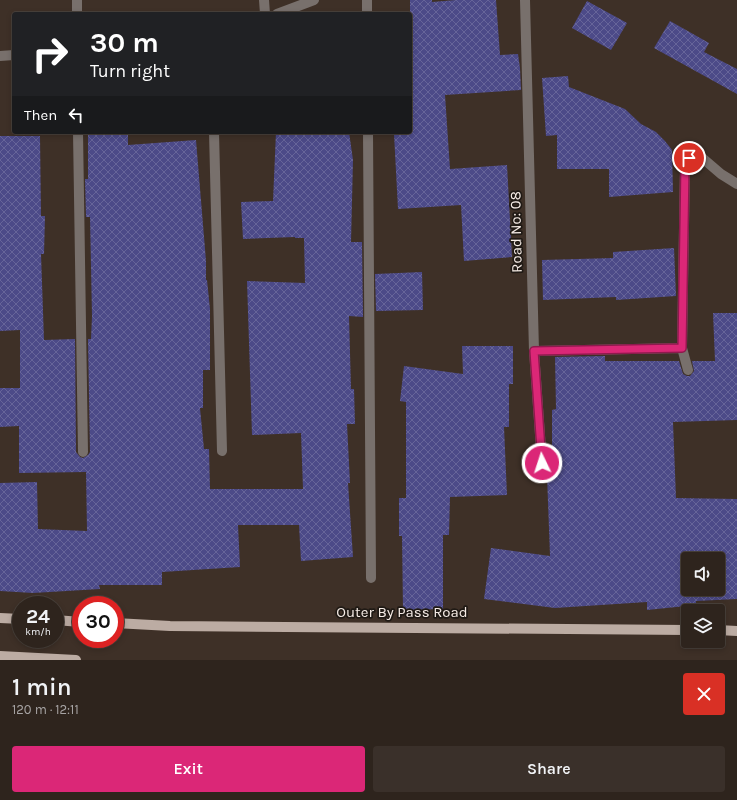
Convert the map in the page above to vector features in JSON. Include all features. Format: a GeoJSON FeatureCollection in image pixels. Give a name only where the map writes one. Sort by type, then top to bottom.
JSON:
{"type":"FeatureCollection","features":[{"type":"Feature","properties":{"kind":"main road"},"geometry":{"type":"LineString","coordinates":[[0,618],[12,619]]}},
{"type":"Feature","properties":{"kind":"main road","name":"Outer By Pass Road"},"geometry":{"type":"LineString","coordinates":[[124,623],[170,626],[681,630]]}},
{"type":"Feature","properties":{"kind":"main road"},"geometry":{"type":"LineString","coordinates":[[725,630],[737,630]]}},
{"type":"Feature","properties":{"kind":"main road"},"geometry":{"type":"LineString","coordinates":[[0,656],[76,660]]}},
{"type":"Feature","properties":{"kind":"street"},"geometry":{"type":"LineString","coordinates":[[77,0],[77,12]]}},
{"type":"Feature","properties":{"kind":"street"},"geometry":{"type":"LineString","coordinates":[[264,0],[265,12]]}},
{"type":"Feature","properties":{"kind":"street"},"geometry":{"type":"LineString","coordinates":[[282,12],[314,0]]}},
{"type":"Feature","properties":{"kind":"street"},"geometry":{"type":"LineString","coordinates":[[367,0],[367,12]]}},
{"type":"Feature","properties":{"kind":"street","name":"Road No: 08"},"geometry":{"type":"LineString","coordinates":[[525,0],[534,351],[542,463]]}},
{"type":"Feature","properties":{"kind":"street"},"geometry":{"type":"LineString","coordinates":[[0,56],[12,55]]}},
{"type":"Feature","properties":{"kind":"street"},"geometry":{"type":"LineString","coordinates":[[78,134],[83,452]]}},
{"type":"Feature","properties":{"kind":"street"},"geometry":{"type":"LineString","coordinates":[[214,134],[222,451]]}},
{"type":"Feature","properties":{"kind":"street"},"geometry":{"type":"LineString","coordinates":[[368,134],[371,578]]}},
{"type":"Feature","properties":{"kind":"street"},"geometry":{"type":"LineString","coordinates":[[688,370],[682,348],[685,166],[689,158],[700,156],[721,174],[737,184]]}},
{"type":"Feature","properties":{"kind":"street"},"geometry":{"type":"LineString","coordinates":[[534,351],[682,348]]}},
{"type":"Feature","properties":{"kind":"building"},"geometry":{"type":"Polygon","coordinates":[[[410,0],[432,0],[432,2],[456,0],[496,0],[500,55],[518,54],[521,90],[445,95],[450,169],[507,165],[512,257],[464,261],[461,205],[398,209],[394,134],[412,134],[412,12],[410,12],[410,0]]]}},
{"type":"Feature","properties":{"kind":"building"},"geometry":{"type":"Polygon","coordinates":[[[587,1],[627,23],[611,50],[572,28],[587,1]]]}},
{"type":"Feature","properties":{"kind":"building"},"geometry":{"type":"Polygon","coordinates":[[[670,21],[709,43],[704,52],[737,69],[737,94],[654,48],[670,21]]]}},
{"type":"Feature","properties":{"kind":"building"},"geometry":{"type":"Polygon","coordinates":[[[568,76],[569,87],[625,109],[641,124],[656,132],[665,141],[672,150],[673,192],[609,197],[609,169],[557,169],[557,135],[546,136],[542,78],[568,76]]]}},
{"type":"Feature","properties":{"kind":"building"},"geometry":{"type":"Polygon","coordinates":[[[88,134],[128,134],[128,145],[196,140],[206,261],[206,280],[210,309],[210,370],[203,370],[203,408],[200,408],[204,449],[209,449],[210,489],[303,489],[301,433],[252,435],[247,281],[305,283],[304,238],[243,239],[241,202],[273,201],[276,134],[349,134],[353,160],[351,242],[362,242],[363,317],[349,316],[351,389],[354,389],[355,424],[347,424],[350,483],[348,483],[353,557],[301,561],[299,525],[238,525],[240,567],[162,572],[162,585],[99,585],[100,589],[33,593],[0,591],[0,483],[37,482],[38,529],[87,531],[86,472],[19,473],[19,426],[0,427],[0,388],[20,388],[20,330],[0,331],[0,136],[40,136],[41,216],[45,216],[44,254],[41,254],[44,340],[75,339],[76,452],[83,458],[90,452],[88,339],[91,339],[92,316],[90,217],[86,217],[85,179],[88,179],[88,134]]]}},
{"type":"Feature","properties":{"kind":"building"},"geometry":{"type":"Polygon","coordinates":[[[674,248],[676,296],[616,300],[616,297],[543,300],[542,260],[613,258],[613,252],[674,248]]]}},
{"type":"Feature","properties":{"kind":"building"},"geometry":{"type":"Polygon","coordinates":[[[422,272],[423,310],[376,311],[375,274],[422,272]]]}},
{"type":"Feature","properties":{"kind":"building"},"geometry":{"type":"Polygon","coordinates":[[[713,313],[737,313],[737,420],[673,422],[676,498],[737,499],[737,599],[696,601],[696,604],[681,604],[681,607],[647,610],[647,602],[555,608],[484,599],[491,548],[550,556],[547,475],[552,475],[552,410],[556,409],[555,357],[605,356],[605,361],[679,361],[683,374],[687,376],[690,376],[694,371],[692,361],[715,361],[713,313]]]}},
{"type":"Feature","properties":{"kind":"building"},"geometry":{"type":"Polygon","coordinates":[[[462,346],[513,346],[513,384],[509,384],[509,427],[504,427],[507,495],[450,497],[449,535],[443,535],[443,609],[403,610],[402,536],[399,536],[399,498],[406,498],[406,402],[400,401],[404,366],[463,374],[462,346]]]}},
{"type":"Feature","properties":{"kind":"route"},"geometry":{"type":"LineString","coordinates":[[542,463],[534,351],[682,348],[685,166],[689,158]]}}]}
